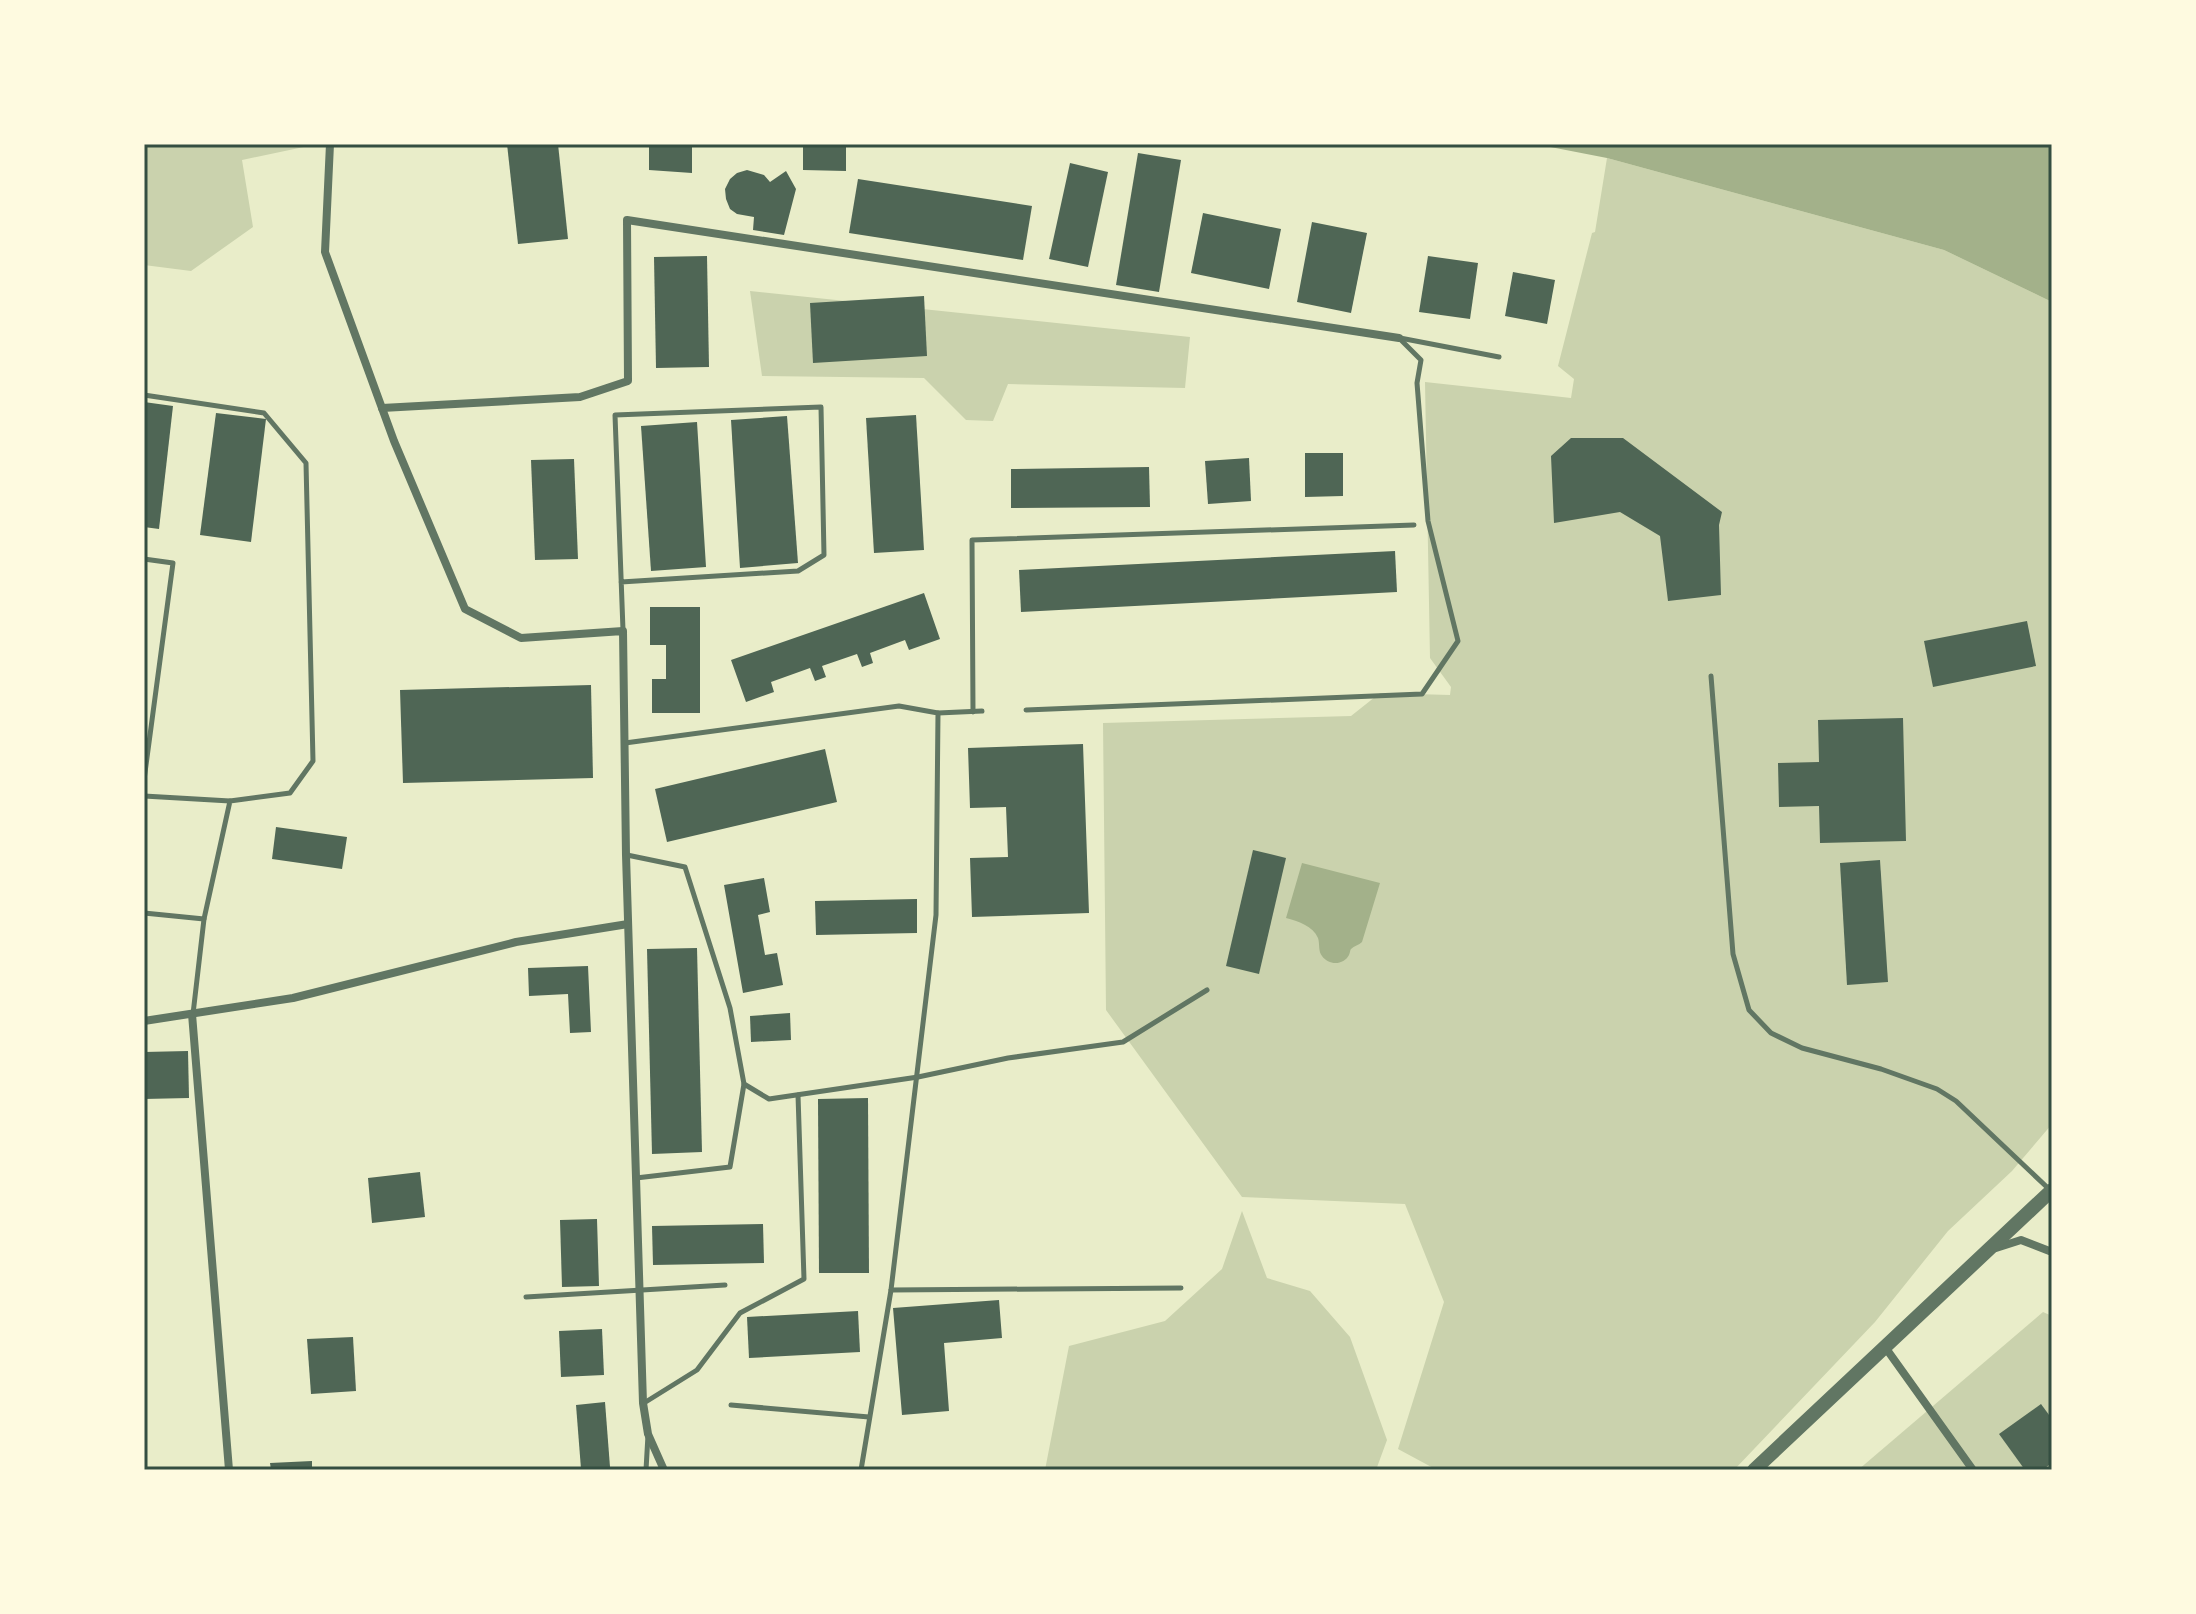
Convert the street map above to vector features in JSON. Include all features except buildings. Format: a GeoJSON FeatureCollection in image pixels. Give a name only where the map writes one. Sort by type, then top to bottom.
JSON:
{"type":"FeatureCollection","features":[{"type":"Feature","properties":{"kind":"street"},"geometry":{"type":"LineString","coordinates":[[330,144],[325,252],[382,408],[465,609],[521,638],[623,631],[626,855],[643,1403],[648,1434],[664,1470]]}},
{"type":"Feature","properties":{"kind":"street"},"geometry":{"type":"LineString","coordinates":[[382,408],[580,397],[628,381],[627,220],[1399,338]]}},
{"type":"Feature","properties":{"kind":"street"},"geometry":{"type":"LineString","coordinates":[[144,1021],[293,998],[516,942],[628,924]]}},
{"type":"Feature","properties":{"kind":"street"},"geometry":{"type":"LineString","coordinates":[[192,1014],[229,1470]]}},
{"type":"Feature","properties":{"kind":"street"},"geometry":{"type":"LineString","coordinates":[[1754,1470],[2052,1190]]}},
{"type":"Feature","properties":{"kind":"street"},"geometry":{"type":"LineString","coordinates":[[1984,1252],[2021,1240],[2052,1252]]}},
{"type":"Feature","properties":{"kind":"street"},"geometry":{"type":"LineString","coordinates":[[1884,1346],[1973,1470]]}},
{"type":"Feature","properties":{"kind":"lane"},"geometry":{"type":"LineString","coordinates":[[1399,338],[1499,357]]}},
{"type":"Feature","properties":{"kind":"lane"},"geometry":{"type":"LineString","coordinates":[[1026,710],[1422,694],[1458,641],[1428,521],[1417,383],[1421,360],[1399,338]]}},
{"type":"Feature","properties":{"kind":"lane"},"geometry":{"type":"LineString","coordinates":[[144,395],[264,413],[306,463],[313,761],[290,793],[230,801],[144,796]]}},
{"type":"Feature","properties":{"kind":"lane"},"geometry":{"type":"LineString","coordinates":[[621,582],[798,571],[824,555],[821,407],[615,415],[621,582],[623,631]]}},
{"type":"Feature","properties":{"kind":"lane"},"geometry":{"type":"LineString","coordinates":[[973,712],[972,540],[1414,525]]}},
{"type":"Feature","properties":{"kind":"lane"},"geometry":{"type":"LineString","coordinates":[[144,559],[173,563],[144,780]]}},
{"type":"Feature","properties":{"kind":"lane"},"geometry":{"type":"LineString","coordinates":[[1711,676],[1733,954],[1749,1010],[1771,1033],[1802,1048],[1881,1069],[1937,1089],[1956,1101],[2052,1190]]}},
{"type":"Feature","properties":{"kind":"lane"},"geometry":{"type":"LineString","coordinates":[[625,743],[899,706],[938,713],[982,711]]}},
{"type":"Feature","properties":{"kind":"lane"},"geometry":{"type":"LineString","coordinates":[[861,1470],[891,1290],[936,915],[938,713]]}},
{"type":"Feature","properties":{"kind":"lane"},"geometry":{"type":"LineString","coordinates":[[192,1014],[204,919],[230,801]]}},
{"type":"Feature","properties":{"kind":"lane"},"geometry":{"type":"LineString","coordinates":[[626,855],[685,867],[730,1008],[744,1084],[730,1167],[635,1178]]}},
{"type":"Feature","properties":{"kind":"lane"},"geometry":{"type":"LineString","coordinates":[[144,913],[204,919]]}},
{"type":"Feature","properties":{"kind":"lane"},"geometry":{"type":"LineString","coordinates":[[744,1084],[769,1099],[918,1077],[1008,1058],[1123,1042],[1207,990]]}},
{"type":"Feature","properties":{"kind":"lane"},"geometry":{"type":"LineString","coordinates":[[643,1403],[697,1370],[740,1313],[804,1279],[798,1095]]}},
{"type":"Feature","properties":{"kind":"lane"},"geometry":{"type":"LineString","coordinates":[[526,1297],[725,1285]]}},
{"type":"Feature","properties":{"kind":"lane"},"geometry":{"type":"LineString","coordinates":[[891,1290],[1181,1288]]}},
{"type":"Feature","properties":{"kind":"lane"},"geometry":{"type":"LineString","coordinates":[[731,1405],[869,1417]]}},
{"type":"Feature","properties":{"kind":"lane"},"geometry":{"type":"LineString","coordinates":[[646,1470],[648,1434]]}},
{"type":"Feature","properties":{"kind":"shaded area"},"geometry":{"type":"Polygon","coordinates":[[[144,144],[318,144],[242,160],[253,227],[191,271],[144,265],[144,144]]]}},
{"type":"Feature","properties":{"kind":"shaded area"},"geometry":{"type":"Polygon","coordinates":[[[1535,144],[2052,144],[2052,302],[1944,250],[1607,158],[1535,144]]]}},
{"type":"Feature","properties":{"kind":"shaded area"},"geometry":{"type":"Polygon","coordinates":[[[1607,158],[1944,250],[2052,302],[2052,1124],[2012,1171],[1948,1231],[1875,1322],[1734,1470],[1437,1470],[1398,1449],[1444,1302],[1405,1204],[1242,1197],[1106,1010],[1103,723],[1351,716],[1380,693],[1450,695],[1451,687],[1430,658],[1425,382],[1571,398],[1574,379],[1558,366],[1592,233],[1595,232],[1607,158]]]}},
{"type":"Feature","properties":{"kind":"shaded area"},"geometry":{"type":"Polygon","coordinates":[[[750,291],[1190,337],[1185,388],[1008,384],[993,421],[966,420],[924,378],[762,376],[750,291]]]}},
{"type":"Feature","properties":{"kind":"shaded area"},"geometry":{"type":"Polygon","coordinates":[[[1302,863],[1380,883],[1362,942],[1340,962],[1332,963],[1322,956],[1313,930],[1286,918],[1302,863]]]}},
{"type":"Feature","properties":{"kind":"shaded area"},"geometry":{"type":"Polygon","coordinates":[[[1242,1211],[1267,1278],[1310,1291],[1350,1337],[1387,1440],[1376,1470],[1045,1470],[1069,1346],[1165,1321],[1222,1269],[1242,1211]]]}},
{"type":"Feature","properties":{"kind":"shaded area"},"geometry":{"type":"Polygon","coordinates":[[[2043,1312],[2052,1316],[2052,1470],[1858,1470],[2043,1312]]]}}]}
